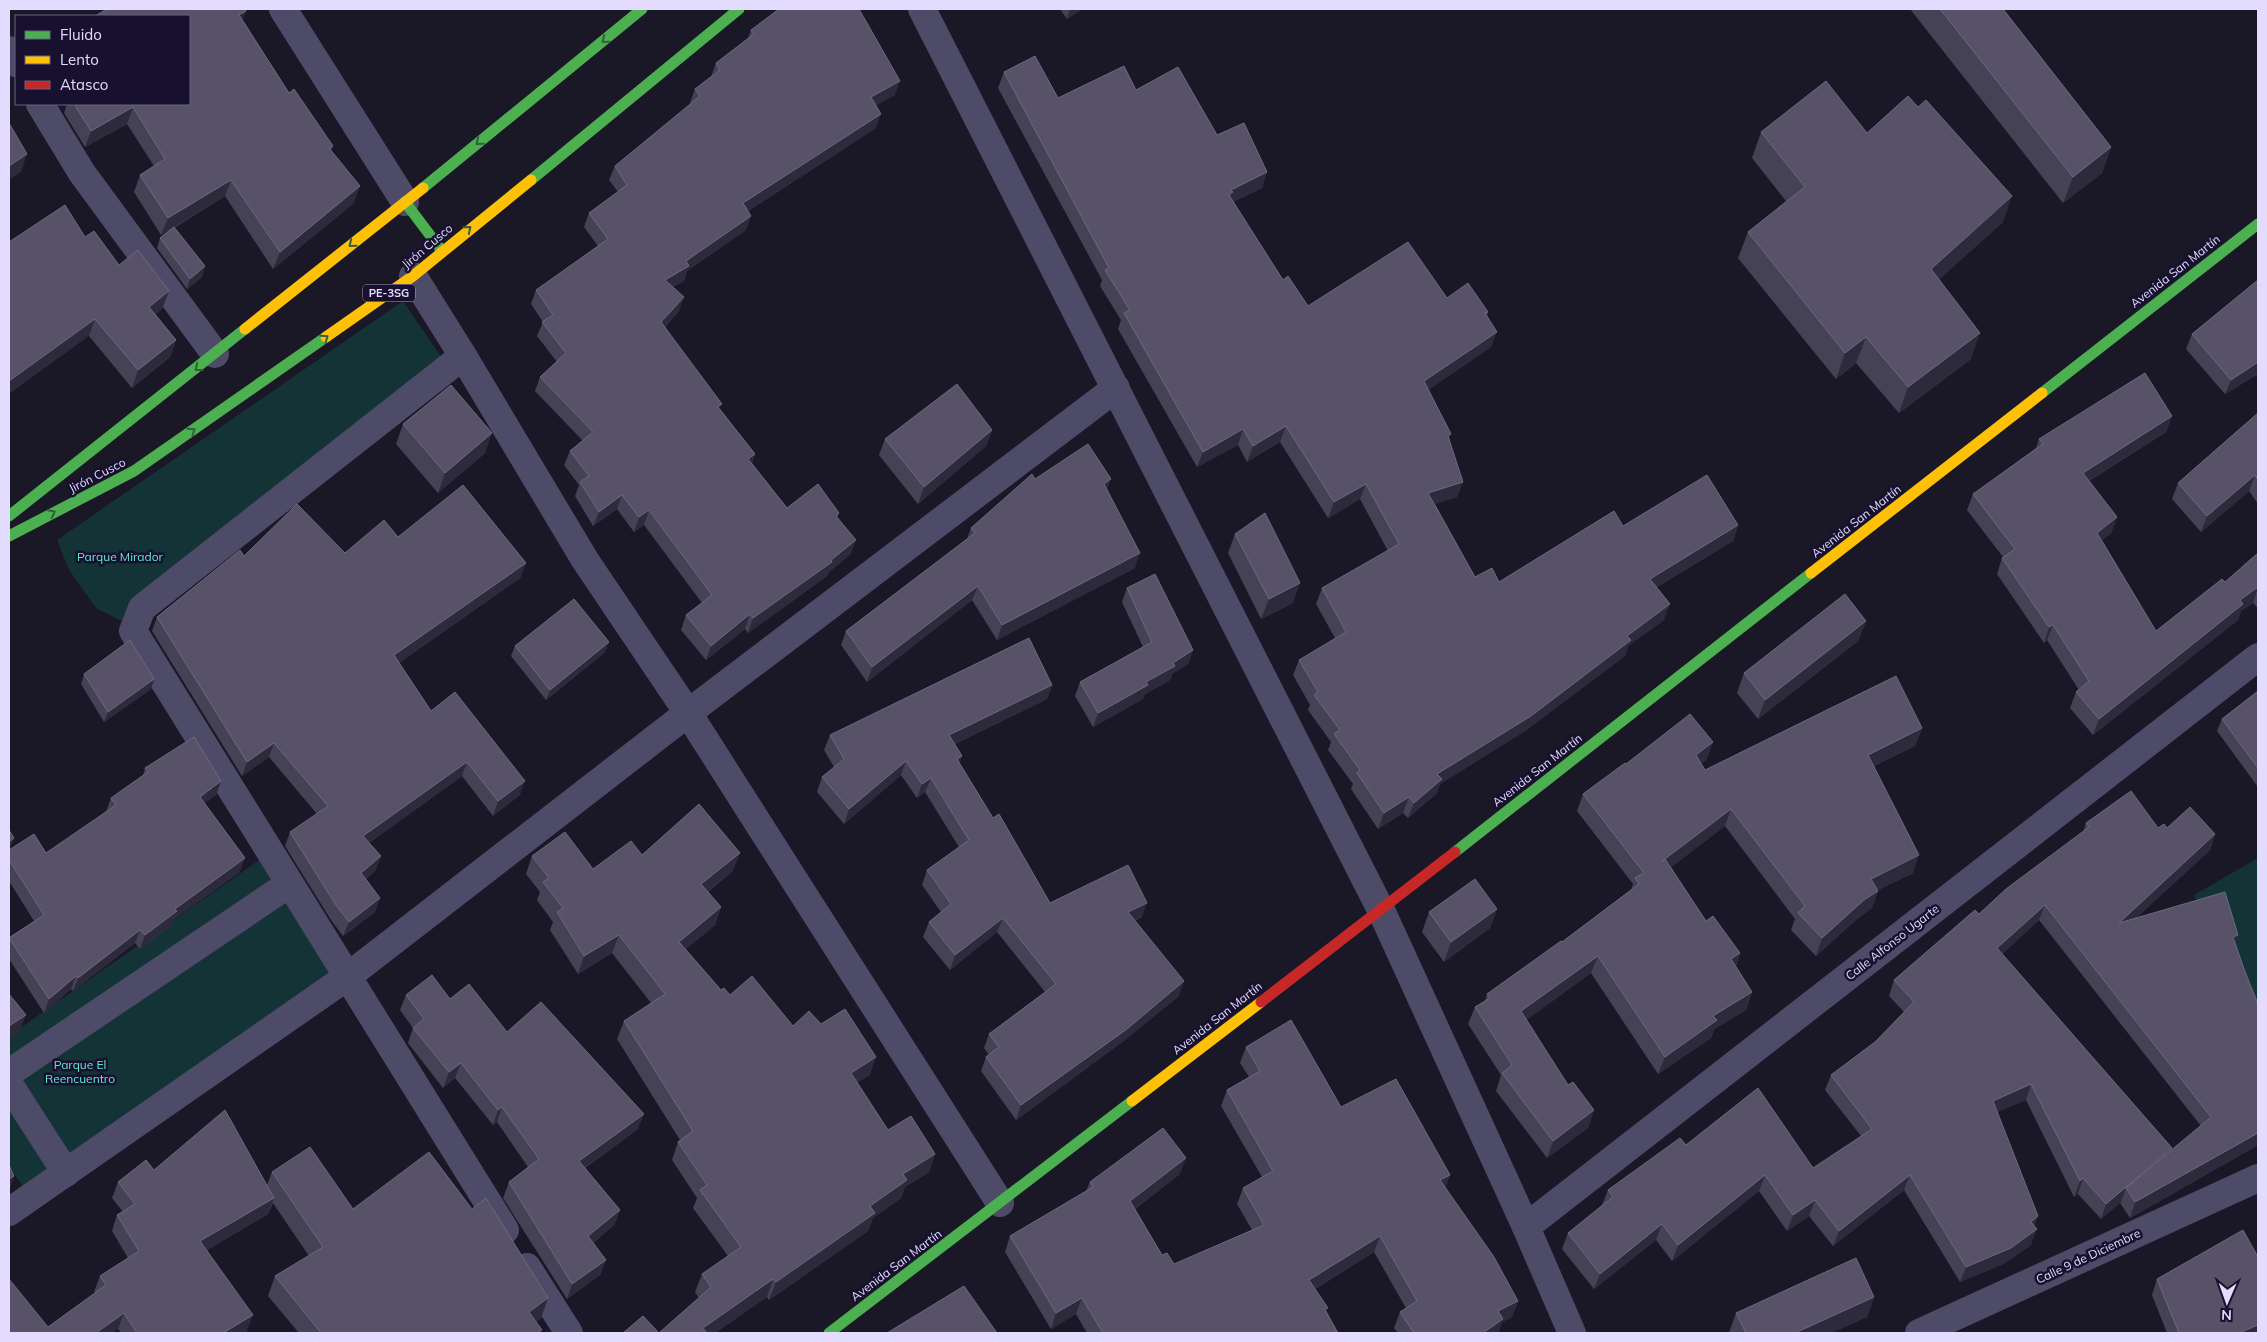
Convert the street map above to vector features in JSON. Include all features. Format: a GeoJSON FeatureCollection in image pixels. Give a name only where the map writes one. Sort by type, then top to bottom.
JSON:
{"type":"FeatureCollection","features":[{"type":"Feature","properties":{"kind":"main road","name":"Jirón Cusco"},"geometry":{"type":"LineString","coordinates":[[9,516],[405,202],[642,9]]}},
{"type":"Feature","properties":{"kind":"main road","name":"Jirón Cusco"},"geometry":{"type":"LineString","coordinates":[[9,536],[134,472],[413,276],[739,9]]}},
{"type":"Feature","properties":{"kind":"main road"},"geometry":{"type":"LineString","coordinates":[[405,202],[442,251]]}},
{"type":"Feature","properties":{"kind":"main road","name":"Avenida San Martín"},"geometry":{"type":"LineString","coordinates":[[829,1333],[1381,910],[2258,224]]}},
{"type":"Feature","properties":{"kind":"street"},"geometry":{"type":"LineString","coordinates":[[283,9],[405,202]]}},
{"type":"Feature","properties":{"kind":"street"},"geometry":{"type":"LineString","coordinates":[[922,9],[1381,910],[1526,1227],[1572,1333]]}},
{"type":"Feature","properties":{"kind":"street"},"geometry":{"type":"LineString","coordinates":[[9,50],[15,61]]}},
{"type":"Feature","properties":{"kind":"street"},"geometry":{"type":"LineString","coordinates":[[41,105],[82,173],[215,354]]}},
{"type":"Feature","properties":{"kind":"street"},"geometry":{"type":"LineString","coordinates":[[413,276],[585,560],[688,713],[1000,1203]]}},
{"type":"Feature","properties":{"kind":"street"},"geometry":{"type":"LineString","coordinates":[[463,356],[142,608],[133,631],[569,1333]]}},
{"type":"Feature","properties":{"kind":"street"},"geometry":{"type":"LineString","coordinates":[[9,1212],[347,977],[688,713],[1116,388]]}},
{"type":"Feature","properties":{"kind":"street","name":"Calle Alfonso Ugarte"},"geometry":{"type":"LineString","coordinates":[[1526,1227],[2258,657]]}},
{"type":"Feature","properties":{"kind":"street"},"geometry":{"type":"LineString","coordinates":[[9,1073],[289,884]]}},
{"type":"Feature","properties":{"kind":"street"},"geometry":{"type":"LineString","coordinates":[[9,1084],[66,1174]]}},
{"type":"Feature","properties":{"kind":"street","name":"Calle 9 de Diciembre"},"geometry":{"type":"LineString","coordinates":[[1919,1333],[2258,1178]]}},
{"type":"Feature","properties":{"kind":"green space","name":"Parque Mirador"},"geometry":{"type":"Polygon","coordinates":[[[403,301],[442,358],[128,624],[96,608],[69,570],[57,540],[403,301]]]}},
{"type":"Feature","properties":{"kind":"green space","name":"Parque El Reencuentro"},"geometry":{"type":"Polygon","coordinates":[[[262,858],[336,975],[28,1194],[9,1166],[9,1036],[262,858]]]}},
{"type":"Feature","properties":{"kind":"green space"},"geometry":{"type":"Polygon","coordinates":[[[2258,858],[2258,1068],[2194,895],[2258,858]]]}},
{"type":"Feature","properties":{"kind":"building"},"geometry":{"type":"Polygon","coordinates":[[[107,9],[245,9],[246,11],[239,15],[289,93],[294,89],[333,146],[329,148],[360,186],[280,252],[231,180],[168,218],[140,175],[165,159],[133,107],[91,131],[75,105],[190,105],[190,15],[97,15],[107,9]]]}},
{"type":"Feature","properties":{"kind":"building"},"geometry":{"type":"Polygon","coordinates":[[[779,9],[859,9],[900,81],[871,97],[881,114],[743,203],[751,216],[686,261],[689,266],[665,280],[684,297],[661,322],[722,404],[718,407],[755,454],[748,459],[787,508],[818,484],[839,513],[836,516],[856,540],[831,560],[832,562],[753,618],[750,614],[711,646],[686,615],[712,595],[649,510],[639,517],[622,495],[599,512],[580,482],[589,476],[570,451],[593,432],[540,377],[566,353],[542,322],[553,315],[536,290],[608,239],[589,213],[627,185],[615,166],[700,96],[695,89],[720,70],[716,63],[754,34],[751,30],[779,9]]]}},
{"type":"Feature","properties":{"kind":"building"},"geometry":{"type":"Polygon","coordinates":[[[1940,9],[2003,9],[2111,147],[2073,177],[1940,9]]]}},
{"type":"Feature","properties":{"kind":"building"},"geometry":{"type":"Polygon","coordinates":[[[1035,56],[1058,98],[1124,66],[1136,90],[1178,67],[1217,135],[1244,123],[1267,172],[1231,190],[1233,192],[1229,195],[1283,280],[1288,276],[1308,306],[1408,242],[1447,298],[1468,283],[1488,312],[1485,313],[1497,332],[1424,381],[1451,434],[1448,436],[1463,482],[1428,493],[1475,577],[1492,568],[1499,582],[1614,511],[1623,526],[1707,475],[1738,525],[1650,579],[1670,604],[1627,636],[1631,640],[1531,716],[1437,774],[1442,779],[1414,803],[1409,797],[1384,813],[1357,773],[1360,770],[1334,734],[1340,730],[1314,695],[1318,692],[1299,660],[1346,632],[1322,588],[1399,544],[1366,484],[1334,502],[1286,426],[1253,446],[1243,429],[1203,452],[1124,313],[1130,310],[1105,270],[1109,268],[1004,72],[1035,56]]]}},
{"type":"Feature","properties":{"kind":"building"},"geometry":{"type":"Polygon","coordinates":[[[1826,81],[1867,133],[1908,96],[1918,107],[1926,100],[2012,196],[1931,269],[1980,333],[1908,387],[1866,337],[1845,353],[1748,232],[1805,187],[1761,132],[1826,81]]]}},
{"type":"Feature","properties":{"kind":"building"},"geometry":{"type":"Polygon","coordinates":[[[9,123],[27,154],[9,166],[9,123]]]}},
{"type":"Feature","properties":{"kind":"building"},"geometry":{"type":"Polygon","coordinates":[[[65,205],[85,237],[94,231],[119,265],[138,250],[169,291],[149,307],[176,340],[138,370],[95,319],[9,381],[9,242],[65,205]]]}},
{"type":"Feature","properties":{"kind":"building"},"geometry":{"type":"Polygon","coordinates":[[[174,227],[205,266],[190,279],[160,238],[174,227]]]}},
{"type":"Feature","properties":{"kind":"building"},"geometry":{"type":"Polygon","coordinates":[[[2258,280],[2258,362],[2231,380],[2192,334],[2258,280]]]}},
{"type":"Feature","properties":{"kind":"building"},"geometry":{"type":"Polygon","coordinates":[[[2145,373],[2172,416],[2083,473],[2117,517],[2097,533],[2156,631],[2222,579],[2225,582],[2258,553],[2258,587],[2240,600],[2243,604],[2099,719],[2076,692],[2089,681],[2053,625],[2049,627],[2002,558],[2015,549],[1973,494],[2043,444],[2039,439],[2145,373]]]}},
{"type":"Feature","properties":{"kind":"building"},"geometry":{"type":"Polygon","coordinates":[[[957,384],[992,430],[924,487],[885,439],[957,384]]]}},
{"type":"Feature","properties":{"kind":"building"},"geometry":{"type":"Polygon","coordinates":[[[451,385],[492,433],[445,473],[403,424],[451,385]]]}},
{"type":"Feature","properties":{"kind":"building"},"geometry":{"type":"Polygon","coordinates":[[[2258,413],[2258,480],[2255,475],[2207,516],[2178,483],[2258,413]]]}},
{"type":"Feature","properties":{"kind":"building"},"geometry":{"type":"Polygon","coordinates":[[[1088,444],[1111,479],[1104,484],[1140,553],[1002,625],[978,586],[872,667],[846,631],[975,533],[971,528],[1032,474],[1035,479],[1088,444]]]}},
{"type":"Feature","properties":{"kind":"building"},"geometry":{"type":"Polygon","coordinates":[[[463,485],[526,563],[394,655],[431,711],[455,692],[525,781],[498,801],[467,762],[363,836],[381,856],[361,873],[380,898],[349,922],[336,905],[290,832],[328,806],[274,743],[247,762],[157,617],[240,550],[244,556],[297,504],[345,553],[384,520],[398,537],[463,485]]]}},
{"type":"Feature","properties":{"kind":"building"},"geometry":{"type":"Polygon","coordinates":[[[1265,513],[1300,583],[1269,599],[1235,534],[1265,513]]]}},
{"type":"Feature","properties":{"kind":"building"},"geometry":{"type":"Polygon","coordinates":[[[1155,574],[1193,650],[1173,663],[1175,666],[1146,682],[1148,685],[1098,713],[1080,682],[1152,642],[1127,588],[1155,574]]]}},
{"type":"Feature","properties":{"kind":"building"},"geometry":{"type":"Polygon","coordinates":[[[1845,594],[1866,621],[1765,700],[1744,673],[1845,594]]]}},
{"type":"Feature","properties":{"kind":"building"},"geometry":{"type":"Polygon","coordinates":[[[574,599],[609,642],[550,690],[515,646],[574,599]]]}},
{"type":"Feature","properties":{"kind":"building"},"geometry":{"type":"Polygon","coordinates":[[[1029,638],[1052,685],[949,735],[962,756],[957,759],[993,818],[999,814],[1050,903],[1128,865],[1147,903],[1128,912],[1184,981],[1127,1029],[1021,1105],[986,1057],[999,1047],[989,1034],[1056,984],[1003,918],[955,955],[929,922],[951,904],[927,870],[969,840],[931,778],[922,784],[906,761],[849,809],[822,777],[844,759],[830,735],[1029,638]]]}},
{"type":"Feature","properties":{"kind":"building"},"geometry":{"type":"Polygon","coordinates":[[[130,640],[154,679],[108,712],[84,674],[130,640]]]}},
{"type":"Feature","properties":{"kind":"building"},"geometry":{"type":"Polygon","coordinates":[[[1896,676],[1922,728],[1868,755],[1919,855],[1871,879],[1878,891],[1864,900],[1822,938],[1798,913],[1805,906],[1731,809],[1661,862],[1665,859],[1706,921],[1713,916],[1740,953],[1731,959],[1752,992],[1713,1016],[1717,1020],[1665,1057],[1598,956],[1521,1011],[1568,1085],[1573,1082],[1594,1110],[1553,1141],[1502,1073],[1512,1065],[1475,1007],[1490,998],[1487,994],[1562,942],[1639,884],[1635,878],[1644,873],[1583,794],[1626,764],[1690,714],[1713,742],[1696,755],[1705,770],[1896,676]]]}},
{"type":"Feature","properties":{"kind":"building"},"geometry":{"type":"Polygon","coordinates":[[[2258,691],[2258,768],[2222,719],[2258,691]]]}},
{"type":"Feature","properties":{"kind":"building"},"geometry":{"type":"Polygon","coordinates":[[[194,737],[221,781],[200,797],[245,858],[175,909],[177,911],[145,935],[140,930],[78,978],[76,976],[49,999],[9,938],[44,915],[9,860],[9,850],[34,834],[46,853],[116,805],[111,798],[148,772],[145,768],[194,737]]]}},
{"type":"Feature","properties":{"kind":"building"},"geometry":{"type":"Polygon","coordinates":[[[2131,791],[2158,828],[2164,824],[2167,828],[2190,807],[2215,834],[2119,923],[2225,892],[2238,935],[2233,937],[2258,1004],[2258,1133],[2135,1202],[2126,1188],[2211,1117],[2045,905],[1997,948],[2172,1148],[2106,1204],[2083,1178],[2080,1181],[2031,1084],[1993,1101],[2038,1216],[2031,1222],[2037,1229],[2011,1248],[1966,1267],[1910,1175],[1839,1231],[1815,1200],[1793,1215],[1765,1175],[1678,1245],[1662,1224],[1600,1274],[1568,1233],[1613,1197],[1608,1190],[1680,1138],[1686,1145],[1758,1088],[1813,1168],[1872,1129],[1831,1075],[1875,1042],[1914,1002],[1894,980],[1975,910],[1979,914],[2006,889],[2089,827],[2086,823],[2131,791]]]}},
{"type":"Feature","properties":{"kind":"building"},"geometry":{"type":"Polygon","coordinates":[[[699,804],[740,853],[701,884],[721,907],[679,942],[721,990],[724,988],[730,995],[752,976],[793,1026],[809,1011],[821,1024],[845,1009],[876,1057],[851,1073],[888,1130],[911,1116],[935,1154],[903,1174],[907,1180],[870,1206],[875,1213],[776,1282],[773,1279],[703,1328],[707,1333],[659,1333],[711,1287],[702,1274],[741,1247],[700,1190],[707,1185],[678,1142],[693,1131],[624,1021],[665,994],[619,935],[584,956],[557,912],[563,908],[543,882],[549,878],[532,856],[565,832],[593,869],[631,841],[642,855],[699,804]]]}},
{"type":"Feature","properties":{"kind":"building"},"geometry":{"type":"Polygon","coordinates":[[[9,830],[14,838],[9,842],[9,830]]]}},
{"type":"Feature","properties":{"kind":"building"},"geometry":{"type":"Polygon","coordinates":[[[1475,879],[1497,909],[1451,942],[1429,912],[1475,879]]]}},
{"type":"Feature","properties":{"kind":"building"},"geometry":{"type":"Polygon","coordinates":[[[432,975],[450,999],[469,984],[507,1032],[541,1002],[644,1114],[579,1161],[620,1210],[588,1236],[606,1260],[572,1284],[509,1182],[539,1159],[502,1107],[498,1110],[461,1063],[449,1072],[413,1028],[424,1019],[406,995],[432,975]]]}},
{"type":"Feature","properties":{"kind":"building"},"geometry":{"type":"Polygon","coordinates":[[[9,994],[26,1015],[9,1026],[9,994]]]}},
{"type":"Feature","properties":{"kind":"building"},"geometry":{"type":"Polygon","coordinates":[[[1291,1020],[1341,1107],[1396,1079],[1450,1175],[1440,1180],[1494,1257],[1518,1301],[1498,1311],[1503,1319],[1483,1333],[1414,1333],[1400,1312],[1417,1301],[1380,1236],[1309,1280],[1328,1308],[1325,1310],[1338,1333],[1103,1333],[1082,1298],[1056,1313],[1010,1236],[1093,1187],[1090,1182],[1163,1128],[1186,1158],[1130,1201],[1162,1255],[1167,1253],[1174,1264],[1264,1225],[1243,1188],[1273,1171],[1227,1090],[1260,1071],[1246,1047],[1291,1020]]]}},
{"type":"Feature","properties":{"kind":"building"},"geometry":{"type":"Polygon","coordinates":[[[225,1110],[274,1198],[200,1241],[253,1315],[223,1333],[137,1333],[124,1313],[96,1333],[9,1333],[9,1279],[48,1327],[106,1285],[100,1276],[139,1251],[117,1215],[135,1204],[118,1182],[146,1160],[154,1170],[225,1110]]]}},
{"type":"Feature","properties":{"kind":"building"},"geometry":{"type":"Polygon","coordinates":[[[310,1147],[353,1209],[429,1152],[472,1209],[486,1198],[548,1298],[529,1312],[542,1330],[538,1333],[321,1333],[275,1276],[323,1247],[272,1172],[310,1147]]]}},
{"type":"Feature","properties":{"kind":"building"},"geometry":{"type":"Polygon","coordinates":[[[9,1165],[14,1176],[9,1179],[9,1165]]]}},
{"type":"Feature","properties":{"kind":"building"},"geometry":{"type":"Polygon","coordinates":[[[2243,1230],[2258,1257],[2258,1325],[2239,1333],[2179,1333],[2157,1279],[2243,1230]]]}},
{"type":"Feature","properties":{"kind":"building"},"geometry":{"type":"Polygon","coordinates":[[[1856,1258],[1874,1297],[1795,1333],[1746,1333],[1736,1313],[1856,1258]]]}},
{"type":"Feature","properties":{"kind":"building"},"geometry":{"type":"Polygon","coordinates":[[[964,1286],[997,1333],[887,1333],[964,1286]]]}},
{"type":"Feature","properties":{"kind":"building"},"geometry":{"type":"Polygon","coordinates":[[[643,1316],[659,1333],[623,1333],[643,1316]]]}},
{"type":"Feature","properties":{"kind":"traffic: fast"},"geometry":{"type":"LineString","coordinates":[[423,188],[642,9]]}},
{"type":"Feature","properties":{"kind":"traffic: fast"},"geometry":{"type":"LineString","coordinates":[[531,180],[739,9]]}},
{"type":"Feature","properties":{"kind":"traffic: fast"},"geometry":{"type":"LineString","coordinates":[[405,202],[442,251]]}},
{"type":"Feature","properties":{"kind":"traffic: fast"},"geometry":{"type":"LineString","coordinates":[[2042,393],[2258,224]]}},
{"type":"Feature","properties":{"kind":"traffic: fast"},"geometry":{"type":"LineString","coordinates":[[9,516],[245,329]]}},
{"type":"Feature","properties":{"kind":"traffic: fast"},"geometry":{"type":"LineString","coordinates":[[9,536],[134,471],[326,337]]}},
{"type":"Feature","properties":{"kind":"traffic: fast"},"geometry":{"type":"LineString","coordinates":[[1455,852],[1811,573]]}},
{"type":"Feature","properties":{"kind":"traffic: fast"},"geometry":{"type":"LineString","coordinates":[[829,1333],[1132,1101]]}},
{"type":"Feature","properties":{"kind":"traffic: slow"},"geometry":{"type":"LineString","coordinates":[[326,337],[413,276],[531,180]]}},
{"type":"Feature","properties":{"kind":"traffic: slow"},"geometry":{"type":"LineString","coordinates":[[245,329],[423,188]]}},
{"type":"Feature","properties":{"kind":"traffic: slow"},"geometry":{"type":"LineString","coordinates":[[1811,573],[2042,393]]}},
{"type":"Feature","properties":{"kind":"traffic: slow"},"geometry":{"type":"LineString","coordinates":[[1132,1101],[1261,1002]]}},
{"type":"Feature","properties":{"kind":"traffic: jam"},"geometry":{"type":"LineString","coordinates":[[1261,1002],[1455,852]]}}]}
